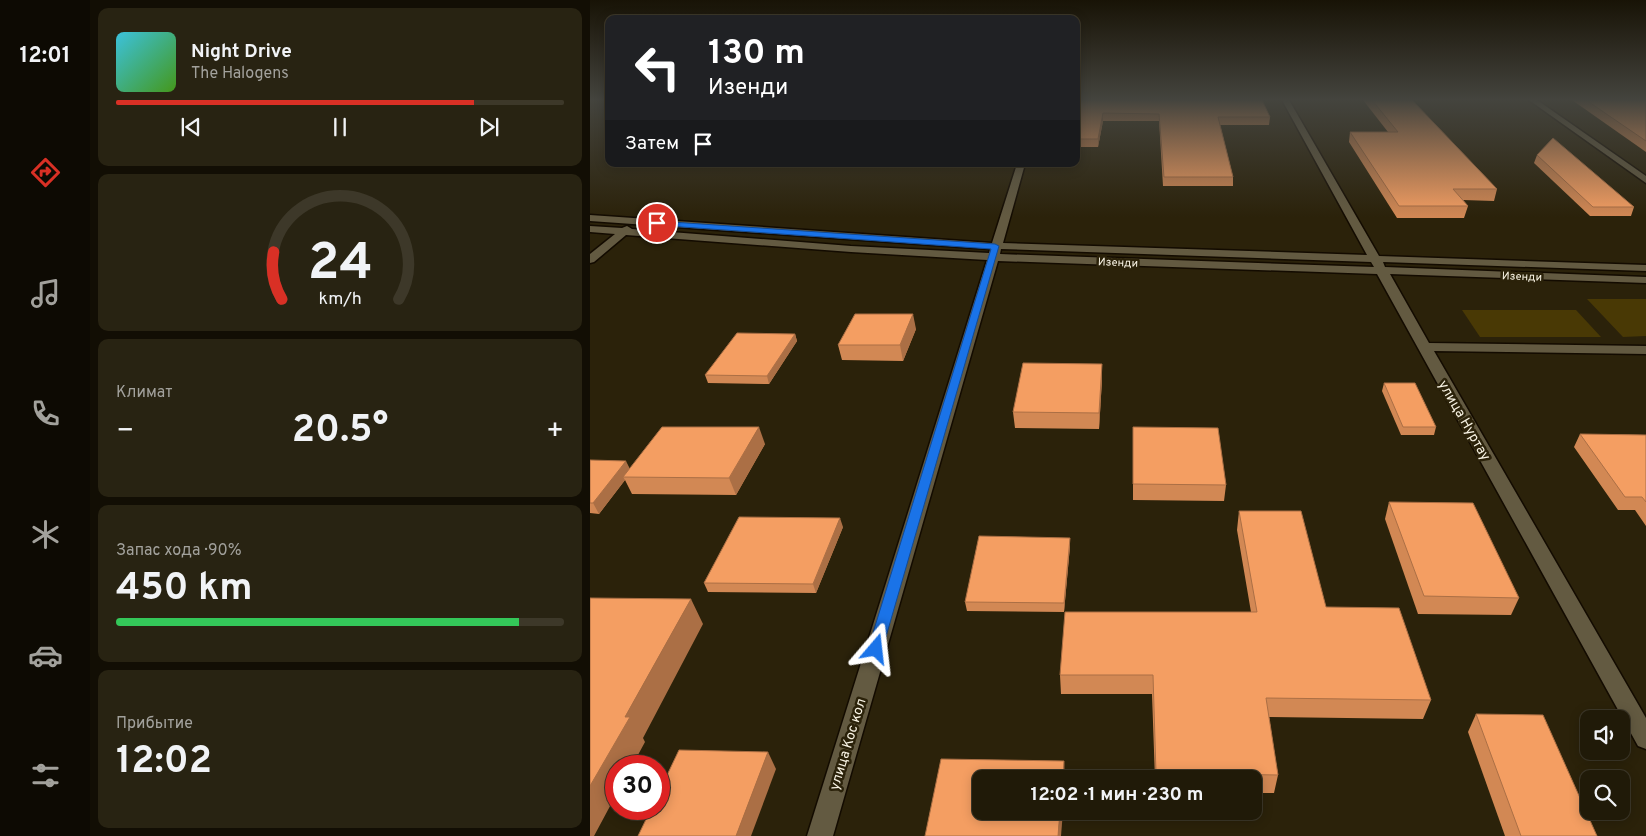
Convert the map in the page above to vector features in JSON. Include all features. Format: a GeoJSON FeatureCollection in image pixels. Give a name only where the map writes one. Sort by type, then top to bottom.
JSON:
{"type":"FeatureCollection","features":[{"type":"Feature","properties":{"kind":"street","name":"улица Нуртау"},"geometry":{"type":"LineString","coordinates":[[1307,139],[1646,739]]}},
{"type":"Feature","properties":{"kind":"street"},"geometry":{"type":"LineString","coordinates":[[1588,139],[1646,180]]}},
{"type":"Feature","properties":{"kind":"street","name":"улица Кос кол"},"geometry":{"type":"LineString","coordinates":[[820,836],[1020,167]]}},
{"type":"Feature","properties":{"kind":"street","name":"Изенди"},"geometry":{"type":"LineString","coordinates":[[590,218],[994,252]]}},
{"type":"Feature","properties":{"kind":"street"},"geometry":{"type":"LineString","coordinates":[[590,260],[638,222]]}},
{"type":"Feature","properties":{"kind":"street","name":"Изенди"},"geometry":{"type":"LineString","coordinates":[[590,230],[994,252],[1377,266],[1646,280]]}},
{"type":"Feature","properties":{"kind":"street","name":"Изенди"},"geometry":{"type":"LineString","coordinates":[[1377,266],[1646,268]]}},
{"type":"Feature","properties":{"kind":"street"},"geometry":{"type":"LineString","coordinates":[[1424,347],[1646,350]]}},
{"type":"Feature","properties":{"kind":"shaded area"},"geometry":{"type":"Polygon","coordinates":[[[1587,299],[1646,299],[1646,336],[1623,337],[1587,299]]]}},
{"type":"Feature","properties":{"kind":"shaded area"},"geometry":{"type":"Polygon","coordinates":[[[1462,310],[1576,310],[1601,337],[1480,337],[1462,310]]]}},
{"type":"Feature","properties":{"kind":"building"},"geometry":{"type":"Polygon","coordinates":[[[1161,139],[1224,139],[1233,177],[1164,177],[1161,139]]]}},
{"type":"Feature","properties":{"kind":"building"},"geometry":{"type":"Polygon","coordinates":[[[1355,139],[1449,139],[1497,189],[1453,189],[1468,206],[1399,206],[1355,139]]]}},
{"type":"Feature","properties":{"kind":"building"},"geometry":{"type":"Polygon","coordinates":[[[1554,139],[1634,207],[1593,207],[1537,155],[1554,139]]]}},
{"type":"Feature","properties":{"kind":"building"},"geometry":{"type":"Polygon","coordinates":[[[855,314],[913,314],[900,345],[838,345],[855,314]]]}},
{"type":"Feature","properties":{"kind":"building"},"geometry":{"type":"Polygon","coordinates":[[[737,333],[795,334],[767,376],[705,375],[737,333]]]}},
{"type":"Feature","properties":{"kind":"building"},"geometry":{"type":"Polygon","coordinates":[[[1023,363],[1102,364],[1099,413],[1013,412],[1023,363]]]}},
{"type":"Feature","properties":{"kind":"building"},"geometry":{"type":"Polygon","coordinates":[[[1384,383],[1415,383],[1436,427],[1403,427],[1384,383]]]}},
{"type":"Feature","properties":{"kind":"building"},"geometry":{"type":"Polygon","coordinates":[[[662,427],[759,427],[729,478],[623,477],[662,427]]]}},
{"type":"Feature","properties":{"kind":"building"},"geometry":{"type":"Polygon","coordinates":[[[1133,427],[1218,428],[1226,485],[1133,484],[1133,427]]]}},
{"type":"Feature","properties":{"kind":"building"},"geometry":{"type":"Polygon","coordinates":[[[1580,434],[1646,435],[1646,502],[1642,497],[1625,497],[1580,434]]]}},
{"type":"Feature","properties":{"kind":"building"},"geometry":{"type":"Polygon","coordinates":[[[590,460],[626,461],[593,503],[590,503],[590,460]]]}},
{"type":"Feature","properties":{"kind":"building"},"geometry":{"type":"Polygon","coordinates":[[[1389,502],[1473,503],[1519,598],[1424,596],[1389,502]]]}},
{"type":"Feature","properties":{"kind":"building"},"geometry":{"type":"Polygon","coordinates":[[[1239,511],[1301,511],[1326,607],[1399,608],[1431,700],[1266,698],[1278,775],[1262,775],[1262,770],[1156,770],[1153,675],[1060,675],[1065,612],[1257,612],[1239,511]]]}},
{"type":"Feature","properties":{"kind":"building"},"geometry":{"type":"Polygon","coordinates":[[[739,517],[840,518],[813,584],[704,583],[739,517]]]}},
{"type":"Feature","properties":{"kind":"building"},"geometry":{"type":"Polygon","coordinates":[[[979,536],[1070,538],[1064,603],[965,602],[979,536]]]}},
{"type":"Feature","properties":{"kind":"building"},"geometry":{"type":"Polygon","coordinates":[[[590,598],[691,599],[625,717],[630,717],[608,755],[605,755],[605,760],[590,786],[590,598]]]}},
{"type":"Feature","properties":{"kind":"building"},"geometry":{"type":"Polygon","coordinates":[[[1476,714],[1543,715],[1580,798],[1580,820],[1590,820],[1597,836],[1521,836],[1476,714]]]}},
{"type":"Feature","properties":{"kind":"building"},"geometry":{"type":"Polygon","coordinates":[[[679,750],[768,752],[736,836],[638,836],[646,820],[670,820],[670,769],[679,750]]]}},
{"type":"Feature","properties":{"kind":"building"},"geometry":{"type":"Polygon","coordinates":[[[941,759],[1064,761],[1064,770],[972,770],[972,820],[1059,820],[1058,836],[925,836],[941,759]]]}},
{"type":"Feature","properties":{"kind":"route"},"geometry":{"type":"LineString","coordinates":[[657,223],[793,234],[995,246],[876,649]]}}]}
